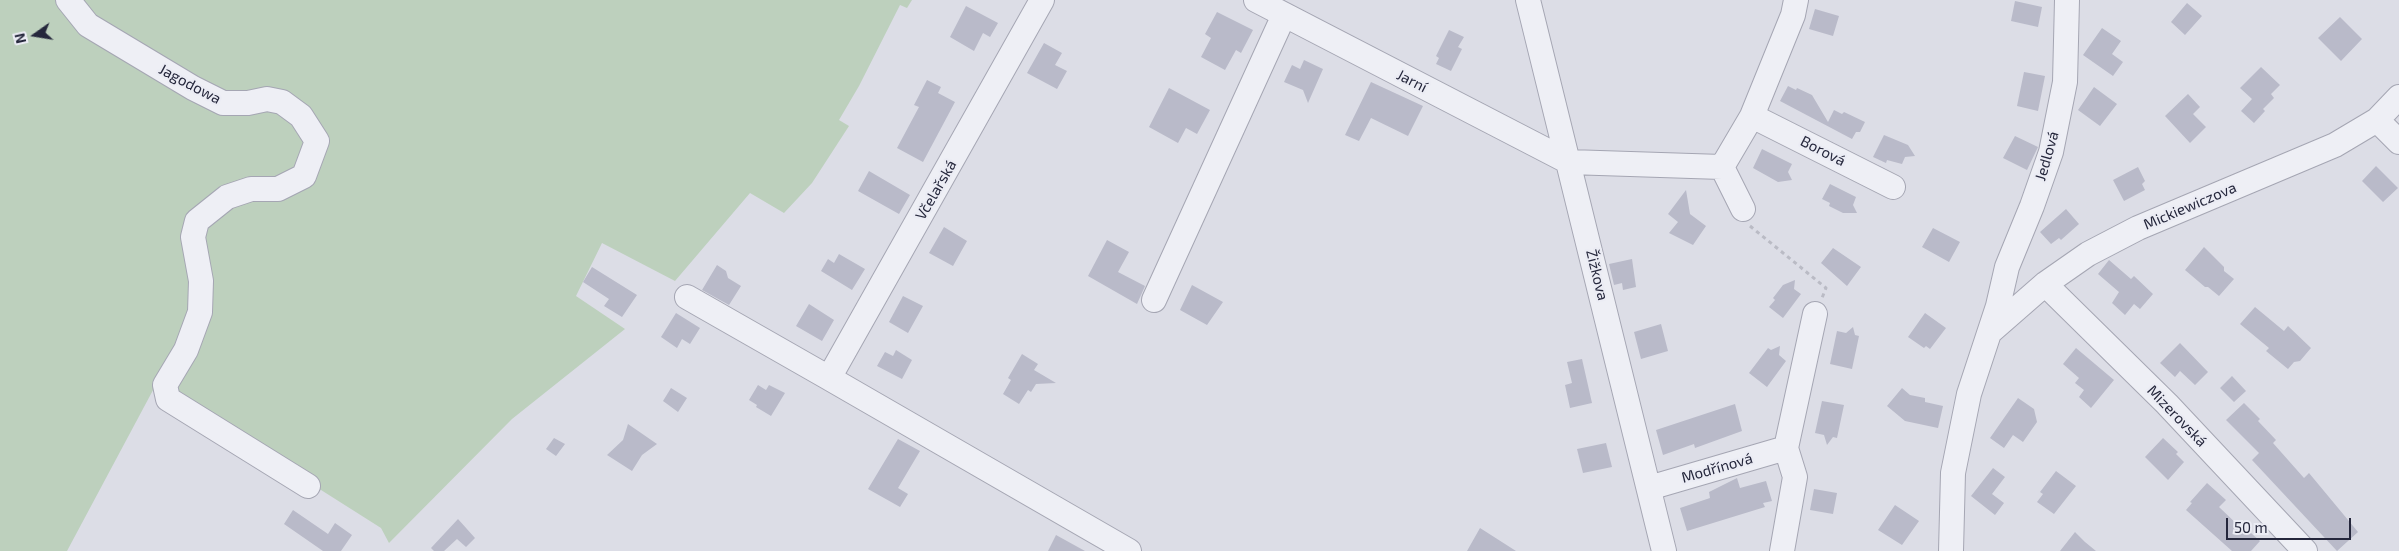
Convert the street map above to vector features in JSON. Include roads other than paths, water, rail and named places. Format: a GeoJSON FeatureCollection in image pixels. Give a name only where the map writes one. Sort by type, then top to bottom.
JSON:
{"type":"FeatureCollection","features":[{"type":"Feature","properties":{"kind":"street","name":"Jagodowa"},"geometry":{"type":"LineString","coordinates":[[68,0],[88,24],[193,88],[222,103],[248,103],[266,100],[282,102],[301,116],[317,142],[304,176],[278,188],[251,189],[226,197],[197,221],[194,237],[202,281],[200,312],[186,350],[165,385],[168,399],[308,486]]}},
{"type":"Feature","properties":{"kind":"street","name":"Včelařská"},"geometry":{"type":"LineString","coordinates":[[829,378],[1042,0]]}},
{"type":"Feature","properties":{"kind":"street","name":"Jarní"},"geometry":{"type":"LineString","coordinates":[[1256,0],[1569,162]]}},
{"type":"Feature","properties":{"kind":"street","name":"Žižkova"},"geometry":{"type":"LineString","coordinates":[[1528,0],[1664,551]]}},
{"type":"Feature","properties":{"kind":"street"},"geometry":{"type":"LineString","coordinates":[[1722,167],[1752,116],[1793,15],[1796,0]]}},
{"type":"Feature","properties":{"kind":"street","name":"Jedlová"},"geometry":{"type":"LineString","coordinates":[[1990,332],[2007,267],[2032,206],[2050,152],[2066,82],[2067,0]]}},
{"type":"Feature","properties":{"kind":"street"},"geometry":{"type":"LineString","coordinates":[[1154,300],[1284,15]]}},
{"type":"Feature","properties":{"kind":"street","name":"Mickiewiczova"},"geometry":{"type":"LineString","coordinates":[[1990,332],[2045,284],[2088,254],[2138,228],[2334,145],[2377,120],[2399,97]]}},
{"type":"Feature","properties":{"kind":"street","name":"Borová"},"geometry":{"type":"LineString","coordinates":[[1752,116],[1893,187]]}},
{"type":"Feature","properties":{"kind":"street"},"geometry":{"type":"LineString","coordinates":[[2377,120],[2399,142]]}},
{"type":"Feature","properties":{"kind":"street"},"geometry":{"type":"LineString","coordinates":[[1569,162],[1722,167]]}},
{"type":"Feature","properties":{"kind":"street"},"geometry":{"type":"LineString","coordinates":[[1722,167],[1743,209]]}},
{"type":"Feature","properties":{"kind":"street","name":"Mizerovská"},"geometry":{"type":"LineString","coordinates":[[2045,284],[2167,404],[2298,548]]}},
{"type":"Feature","properties":{"kind":"street"},"geometry":{"type":"LineString","coordinates":[[687,297],[1129,551]]}},
{"type":"Feature","properties":{"kind":"street"},"geometry":{"type":"LineString","coordinates":[[1782,551],[1795,477],[1786,448],[1816,314]]}},
{"type":"Feature","properties":{"kind":"street"},"geometry":{"type":"LineString","coordinates":[[1951,551],[1953,473],[1969,394],[1990,332]]}},
{"type":"Feature","properties":{"kind":"street","name":"Modřínová"},"geometry":{"type":"LineString","coordinates":[[1649,488],[1786,448]]}}]}
